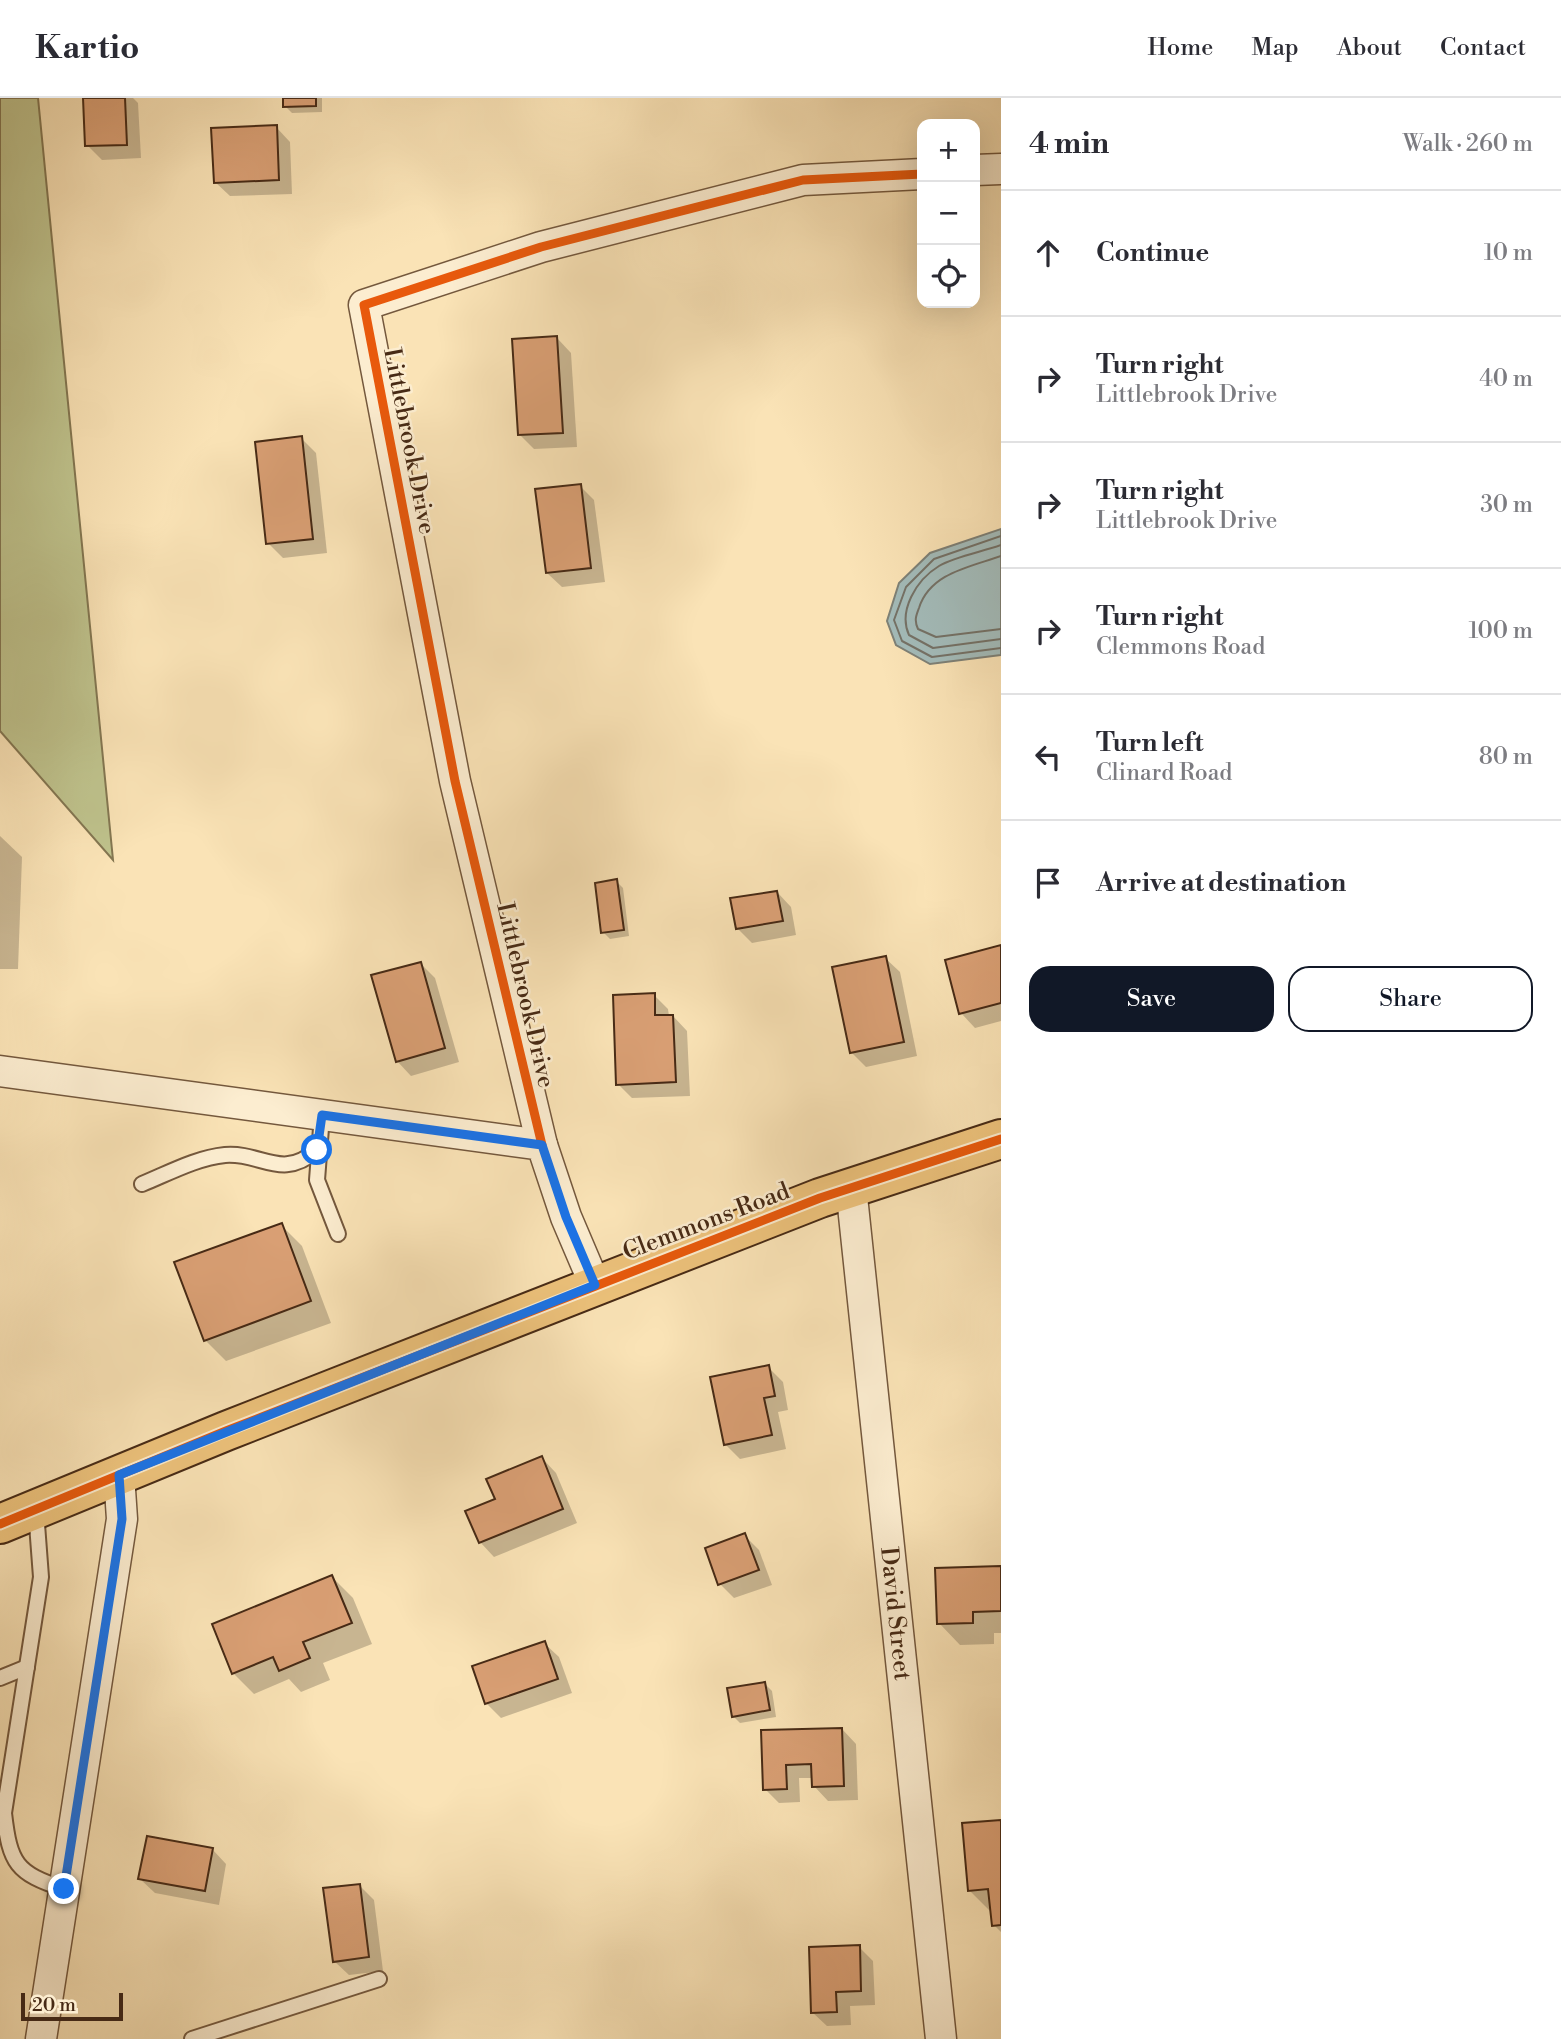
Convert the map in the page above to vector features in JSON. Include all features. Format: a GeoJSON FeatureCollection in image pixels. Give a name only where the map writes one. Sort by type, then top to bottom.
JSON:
{"type":"FeatureCollection","features":[{"type":"Feature","properties":{"kind":"main road","name":"Clemmons Road"},"geometry":{"type":"LineString","coordinates":[[0,1524],[595,1285],[851,1187],[1001,1139]]}},
{"type":"Feature","properties":{"kind":"street"},"geometry":{"type":"LineString","coordinates":[[980,170],[1001,169]]}},
{"type":"Feature","properties":{"kind":"street","name":"Littlebrook Drive"},"geometry":{"type":"LineString","coordinates":[[595,1285],[566,1217],[542,1145],[455,780],[364,305],[541,247],[803,180],[917,174]]}},
{"type":"Feature","properties":{"kind":"street"},"geometry":{"type":"LineString","coordinates":[[0,1070],[542,1145]]}},
{"type":"Feature","properties":{"kind":"street","name":"David Street"},"geometry":{"type":"LineString","coordinates":[[851,1187],[941,2039]]}},
{"type":"Feature","properties":{"kind":"street"},"geometry":{"type":"LineString","coordinates":[[41,2039],[122,1519],[119,1475]]}},
{"type":"Feature","properties":{"kind":"lane"},"geometry":{"type":"LineString","coordinates":[[322,1115],[317,1150],[317,1180],[338,1234]]}},
{"type":"Feature","properties":{"kind":"lane"},"geometry":{"type":"LineString","coordinates":[[142,1184],[198,1161],[227,1155],[280,1166],[303,1162],[317,1150]]}},
{"type":"Feature","properties":{"kind":"lane"},"geometry":{"type":"LineString","coordinates":[[36,1509],[41,1577],[4,1813],[8,1851],[30,1877],[64,1889]]}},
{"type":"Feature","properties":{"kind":"lane"},"geometry":{"type":"LineString","coordinates":[[0,1678],[27,1667]]}},
{"type":"Feature","properties":{"kind":"lane"},"geometry":{"type":"LineString","coordinates":[[192,2039],[379,1979]]}},
{"type":"Feature","properties":{"kind":"green space"},"geometry":{"type":"Polygon","coordinates":[[[0,98],[38,98],[113,860],[0,731],[0,98]]]}},
{"type":"Feature","properties":{"kind":"water"},"geometry":{"type":"Polygon","coordinates":[[[1001,529],[1001,655],[930,664],[896,645],[887,621],[899,583],[930,553],[1001,529]]]}},
{"type":"Feature","properties":{"kind":"building"},"geometry":{"type":"Polygon","coordinates":[[[83,98],[125,98],[127,145],[85,146],[83,98]]]}},
{"type":"Feature","properties":{"kind":"building"},"geometry":{"type":"Polygon","coordinates":[[[283,98],[316,98],[316,106],[283,107],[283,98]]]}},
{"type":"Feature","properties":{"kind":"building"},"geometry":{"type":"Polygon","coordinates":[[[277,125],[279,180],[214,183],[211,128],[277,125]]]}},
{"type":"Feature","properties":{"kind":"building"},"geometry":{"type":"Polygon","coordinates":[[[557,336],[563,433],[518,435],[512,339],[557,336]]]}},
{"type":"Feature","properties":{"kind":"building"},"geometry":{"type":"Polygon","coordinates":[[[302,436],[313,539],[266,544],[255,442],[302,436]]]}},
{"type":"Feature","properties":{"kind":"building"},"geometry":{"type":"Polygon","coordinates":[[[581,484],[591,568],[546,573],[535,489],[581,484]]]}},
{"type":"Feature","properties":{"kind":"building"},"geometry":{"type":"Polygon","coordinates":[[[617,879],[624,930],[601,933],[595,883],[617,879]]]}},
{"type":"Feature","properties":{"kind":"building"},"geometry":{"type":"Polygon","coordinates":[[[777,891],[783,921],[736,929],[730,898],[777,891]]]}},
{"type":"Feature","properties":{"kind":"building"},"geometry":{"type":"Polygon","coordinates":[[[1001,945],[1001,1003],[959,1014],[945,960],[1001,945]]]}},
{"type":"Feature","properties":{"kind":"building"},"geometry":{"type":"Polygon","coordinates":[[[886,956],[904,1042],[850,1053],[832,967],[886,956]]]}},
{"type":"Feature","properties":{"kind":"building"},"geometry":{"type":"Polygon","coordinates":[[[421,962],[445,1048],[396,1062],[371,975],[421,962]]]}},
{"type":"Feature","properties":{"kind":"building"},"geometry":{"type":"Polygon","coordinates":[[[655,993],[655,1015],[673,1015],[676,1082],[616,1085],[613,995],[655,993]]]}},
{"type":"Feature","properties":{"kind":"building"},"geometry":{"type":"Polygon","coordinates":[[[282,1223],[311,1301],[204,1341],[174,1262],[282,1223]]]}},
{"type":"Feature","properties":{"kind":"building"},"geometry":{"type":"Polygon","coordinates":[[[769,1365],[775,1396],[764,1398],[772,1435],[724,1445],[710,1377],[769,1365]]]}},
{"type":"Feature","properties":{"kind":"building"},"geometry":{"type":"Polygon","coordinates":[[[542,1456],[563,1509],[479,1543],[465,1511],[495,1499],[486,1479],[542,1456]]]}},
{"type":"Feature","properties":{"kind":"building"},"geometry":{"type":"Polygon","coordinates":[[[745,1533],[759,1570],[718,1585],[705,1548],[745,1533]]]}},
{"type":"Feature","properties":{"kind":"building"},"geometry":{"type":"Polygon","coordinates":[[[1001,1566],[1001,1611],[973,1612],[973,1623],[937,1624],[935,1568],[1001,1566]]]}},
{"type":"Feature","properties":{"kind":"building"},"geometry":{"type":"Polygon","coordinates":[[[332,1575],[352,1623],[303,1642],[310,1658],[279,1671],[273,1657],[232,1674],[212,1624],[332,1575]]]}},
{"type":"Feature","properties":{"kind":"building"},"geometry":{"type":"Polygon","coordinates":[[[545,1641],[558,1679],[485,1704],[472,1666],[545,1641]]]}},
{"type":"Feature","properties":{"kind":"building"},"geometry":{"type":"Polygon","coordinates":[[[765,1682],[770,1710],[732,1717],[727,1688],[765,1682]]]}},
{"type":"Feature","properties":{"kind":"building"},"geometry":{"type":"Polygon","coordinates":[[[842,1728],[844,1786],[812,1787],[811,1764],[786,1765],[787,1789],[763,1790],[761,1730],[842,1728]]]}},
{"type":"Feature","properties":{"kind":"building"},"geometry":{"type":"Polygon","coordinates":[[[1001,1820],[1001,1925],[992,1926],[988,1889],[968,1891],[962,1823],[1001,1820]]]}},
{"type":"Feature","properties":{"kind":"building"},"geometry":{"type":"Polygon","coordinates":[[[147,1836],[213,1848],[205,1891],[138,1879],[147,1836]]]}},
{"type":"Feature","properties":{"kind":"building"},"geometry":{"type":"Polygon","coordinates":[[[360,1884],[369,1957],[333,1962],[323,1888],[360,1884]]]}},
{"type":"Feature","properties":{"kind":"building"},"geometry":{"type":"Polygon","coordinates":[[[860,1945],[861,1991],[836,1992],[837,2012],[811,2013],[809,1947],[860,1945]]]}},
{"type":"Feature","properties":{"kind":"cycle path"},"geometry":{"type":"LineString","coordinates":[[542,1145],[455,781],[364,305],[541,247],[803,180],[917,174]]}},
{"type":"Feature","properties":{"kind":"cycle path"},"geometry":{"type":"LineString","coordinates":[[0,1524],[226,1431],[820,1198],[1001,1139]]}},
{"type":"Feature","properties":{"kind":"route"},"geometry":{"type":"LineString","coordinates":[[64,1889],[122,1519],[119,1475],[595,1285],[566,1217],[542,1145],[322,1115],[317,1150]]}}]}
